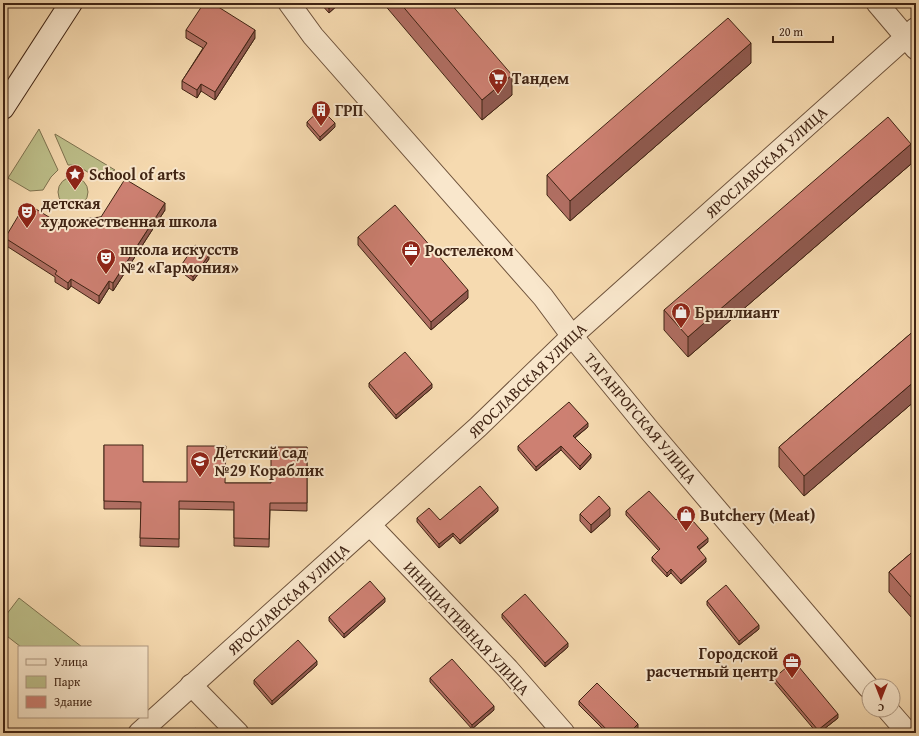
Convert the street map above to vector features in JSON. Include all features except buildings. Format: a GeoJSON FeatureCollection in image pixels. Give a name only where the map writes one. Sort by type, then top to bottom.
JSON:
{"type":"FeatureCollection","features":[{"type":"Feature","properties":{"kind":"street"},"geometry":{"type":"LineString","coordinates":[[3,108],[71,3]]}},
{"type":"Feature","properties":{"kind":"street","name":"ТАГАНРОГСКАЯ УЛИЦА"},"geometry":{"type":"LineString","coordinates":[[289,3],[313,36],[543,297],[572,336],[861,679]]}},
{"type":"Feature","properties":{"kind":"street"},"geometry":{"type":"LineString","coordinates":[[877,3],[913,38]]}},
{"type":"Feature","properties":{"kind":"street","name":"ЯРОСЛАВСКАЯ УЛИЦА"},"geometry":{"type":"LineString","coordinates":[[139,733],[478,427],[572,336],[913,38]]}},
{"type":"Feature","properties":{"kind":"street","name":"ИНИЦИАТИВНАЯ УЛИЦА"},"geometry":{"type":"LineString","coordinates":[[370,525],[508,669],[564,733]]}},
{"type":"Feature","properties":{"kind":"street"},"geometry":{"type":"LineString","coordinates":[[191,685],[238,733]]}},
{"type":"Feature","properties":{"kind":"street"},"geometry":{"type":"LineString","coordinates":[[895,718],[908,733]]}},
{"type":"Feature","properties":{"kind":"green space"},"geometry":{"type":"Polygon","coordinates":[[[39,129],[58,170],[51,177],[43,190],[30,191],[8,178],[39,129]]]}},
{"type":"Feature","properties":{"kind":"green space"},"geometry":{"type":"Polygon","coordinates":[[[55,135],[115,170],[96,177],[76,165],[68,165],[55,135]]]}},
{"type":"Feature","properties":{"kind":"green space"},"geometry":{"type":"Polygon","coordinates":[[[73,177],[84,181],[88,192],[84,203],[73,207],[62,203],[58,192],[62,181],[73,177]]]}},
{"type":"Feature","properties":{"kind":"green space"},"geometry":{"type":"Polygon","coordinates":[[[19,598],[81,646],[20,646],[3,633],[3,619],[19,598]]]}},
{"type":"Feature","properties":{"kind":"place","name":"Тандем"},"geometry":{"type":"Point","coordinates":[498,95]}},
{"type":"Feature","properties":{"kind":"place","name":"ГРП"},"geometry":{"type":"Point","coordinates":[321,127]}},
{"type":"Feature","properties":{"kind":"place","name":"School of arts"},"geometry":{"type":"Point","coordinates":[75,191]}},
{"type":"Feature","properties":{"kind":"place","name":"детская художественная школа"},"geometry":{"type":"Point","coordinates":[27,229]}},
{"type":"Feature","properties":{"kind":"place","name":"Ростелеком"},"geometry":{"type":"Point","coordinates":[411,267]}},
{"type":"Feature","properties":{"kind":"place","name":"школа искусств №2 «Гармония»"},"geometry":{"type":"Point","coordinates":[106,275]}},
{"type":"Feature","properties":{"kind":"place","name":"Бриллиант"},"geometry":{"type":"Point","coordinates":[681,329]}},
{"type":"Feature","properties":{"kind":"place","name":"Детский сад №29 Кораблик"},"geometry":{"type":"Point","coordinates":[200,478]}},
{"type":"Feature","properties":{"kind":"place","name":"Butchery (Meat)"},"geometry":{"type":"Point","coordinates":[686,532]}},
{"type":"Feature","properties":{"kind":"place","name":"Городской расчетный центр"},"geometry":{"type":"Point","coordinates":[792,679]}}]}
